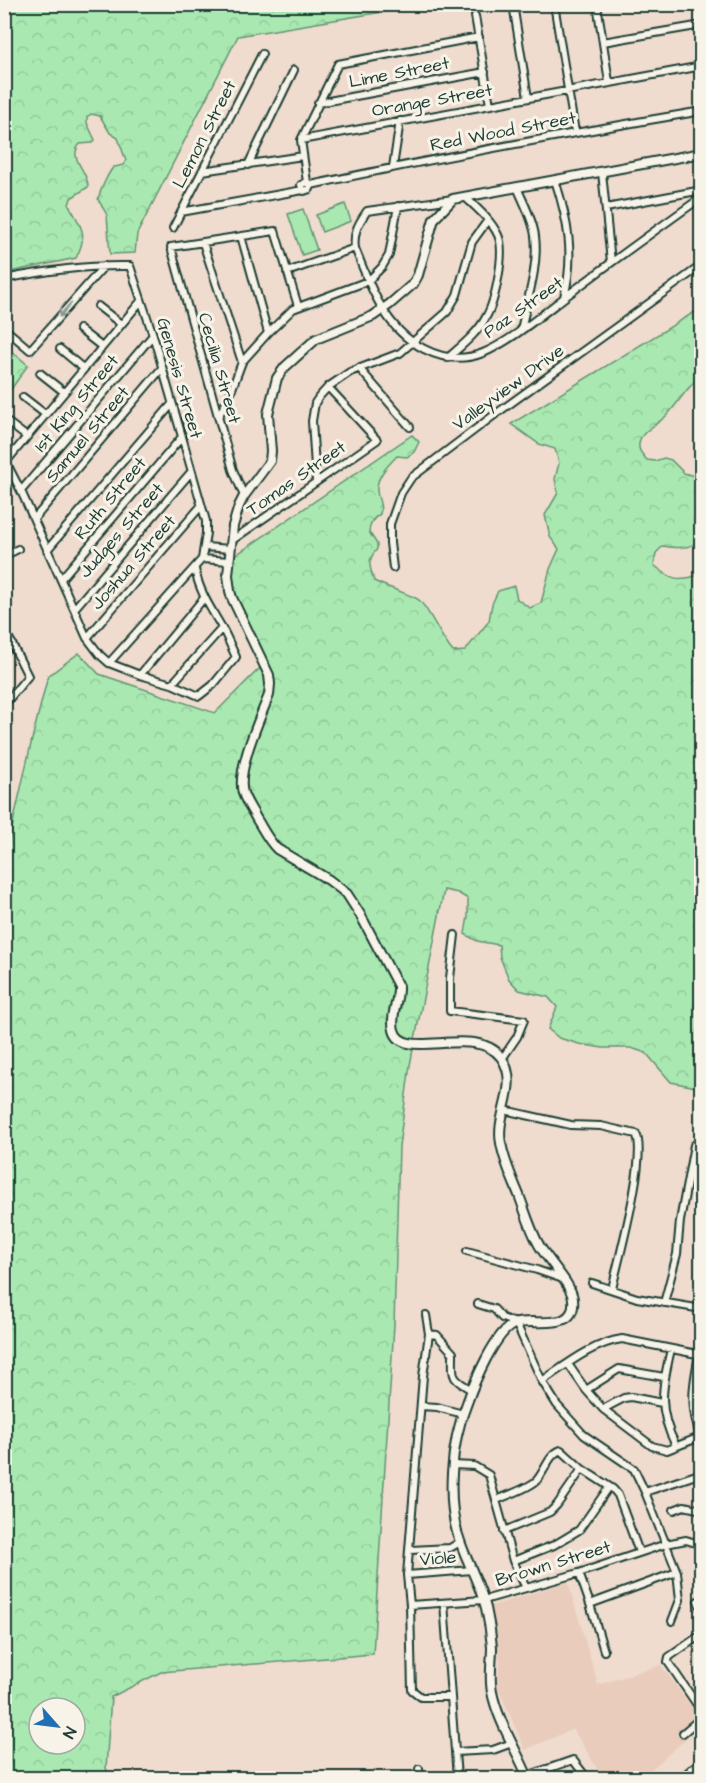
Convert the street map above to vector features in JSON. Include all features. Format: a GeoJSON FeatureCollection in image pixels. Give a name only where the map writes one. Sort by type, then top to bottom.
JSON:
{"type":"FeatureCollection","features":[{"type":"Feature","properties":{"kind":"street"},"geometry":{"type":"LineString","coordinates":[[513,4],[528,98]]}},
{"type":"Feature","properties":{"kind":"street"},"geometry":{"type":"LineString","coordinates":[[554,4],[575,132]]}},
{"type":"Feature","properties":{"kind":"street"},"geometry":{"type":"LineString","coordinates":[[605,4],[597,5],[609,82]]}},
{"type":"Feature","properties":{"kind":"street"},"geometry":{"type":"LineString","coordinates":[[475,16],[490,105]]}},
{"type":"Feature","properties":{"kind":"street"},"geometry":{"type":"LineString","coordinates":[[603,42],[702,25]]}},
{"type":"Feature","properties":{"kind":"street"},"geometry":{"type":"LineString","coordinates":[[181,212],[303,189],[303,183],[309,183],[301,140],[338,63],[479,37]]}},
{"type":"Feature","properties":{"kind":"street","name":"Lemon Street"},"geometry":{"type":"LineString","coordinates":[[173,228],[262,54]]}},
{"type":"Feature","properties":{"kind":"street","name":"Orange Street"},"geometry":{"type":"LineString","coordinates":[[301,140],[702,66]]}},
{"type":"Feature","properties":{"kind":"street"},"geometry":{"type":"LineString","coordinates":[[248,165],[294,70]]}},
{"type":"Feature","properties":{"kind":"street","name":"Lime Street"},"geometry":{"type":"LineString","coordinates":[[318,103],[485,72]]}},
{"type":"Feature","properties":{"kind":"street","name":"Red Wood Street"},"geometry":{"type":"LineString","coordinates":[[309,183],[575,132],[702,111]]}},
{"type":"Feature","properties":{"kind":"street"},"geometry":{"type":"LineString","coordinates":[[393,167],[400,121]]}},
{"type":"Feature","properties":{"kind":"street"},"geometry":{"type":"LineString","coordinates":[[465,197],[498,233],[501,251],[500,266],[487,316],[474,333],[448,358],[430,352],[413,342],[399,330],[383,310],[355,248],[355,231],[366,211],[465,197],[701,154]]}},
{"type":"Feature","properties":{"kind":"street"},"geometry":{"type":"LineString","coordinates":[[202,171],[303,156]]}},
{"type":"Feature","properties":{"kind":"street"},"geometry":{"type":"LineString","coordinates":[[602,172],[611,262]]}},
{"type":"Feature","properties":{"kind":"street"},"geometry":{"type":"LineString","coordinates":[[555,180],[570,241],[569,275],[564,297]]}},
{"type":"Feature","properties":{"kind":"street"},"geometry":{"type":"LineString","coordinates":[[517,187],[533,228],[535,243],[534,271],[521,330]]}},
{"type":"Feature","properties":{"kind":"street"},"geometry":{"type":"LineString","coordinates":[[606,207],[702,190]]}},
{"type":"Feature","properties":{"kind":"street","name":"Paz Street"},"geometry":{"type":"LineString","coordinates":[[448,358],[465,358],[484,352],[521,330],[702,197]]}},
{"type":"Feature","properties":{"kind":"street"},"geometry":{"type":"LineString","coordinates":[[453,199],[434,219],[416,280],[411,287],[383,310],[366,320],[316,339],[281,372],[269,406],[270,461],[244,496],[236,516],[229,561],[230,591],[261,658],[270,684],[269,695],[243,767],[241,780],[248,803],[271,842],[278,849],[329,880],[346,894],[361,916],[398,986],[393,1018],[396,1036],[407,1043],[415,1044],[465,1042],[483,1044],[491,1047],[502,1059],[509,1077],[500,1140],[506,1162],[536,1240],[563,1279],[573,1299],[572,1310],[568,1317],[561,1321],[516,1323],[502,1318],[494,1309],[478,1304]]}},
{"type":"Feature","properties":{"kind":"street"},"geometry":{"type":"LineString","coordinates":[[218,417],[229,397],[242,362],[268,333],[298,306],[368,281],[385,264],[389,255],[398,206]]}},
{"type":"Feature","properties":{"kind":"street"},"geometry":{"type":"LineString","coordinates":[[316,482],[312,421],[313,410],[319,397],[344,375],[393,356],[447,312],[461,284],[472,242],[488,220]]}},
{"type":"Feature","properties":{"kind":"street"},"geometry":{"type":"LineString","coordinates":[[242,362],[203,243],[275,231],[298,306]]}},
{"type":"Feature","properties":{"kind":"street"},"geometry":{"type":"LineString","coordinates":[[241,236],[268,333]]}},
{"type":"Feature","properties":{"kind":"street","name":"Cecilia Street"},"geometry":{"type":"LineString","coordinates":[[203,243],[171,247],[233,470],[244,496]]}},
{"type":"Feature","properties":{"kind":"street"},"geometry":{"type":"LineString","coordinates":[[287,272],[355,248]]}},
{"type":"Feature","properties":{"kind":"street","name":"Valleyview Drive"},"geometry":{"type":"LineString","coordinates":[[393,568],[390,525],[401,493],[411,478],[702,265]]}},
{"type":"Feature","properties":{"kind":"street"},"geometry":{"type":"LineString","coordinates":[[4,328],[30,350],[104,266]]}},
{"type":"Feature","properties":{"kind":"street"},"geometry":{"type":"LineString","coordinates":[[4,279],[45,270],[130,266],[141,301]]}},
{"type":"Feature","properties":{"kind":"street","name":"Genesis Street"},"geometry":{"type":"LineString","coordinates":[[141,301],[5,461],[34,519],[87,638],[109,663],[172,684],[199,696],[213,685],[236,657],[222,628]]}},
{"type":"Feature","properties":{"kind":"street","name":"Genesis Street"},"geometry":{"type":"LineString","coordinates":[[109,663],[195,569],[202,559],[205,548],[206,521],[153,335],[141,301]]}},
{"type":"Feature","properties":{"kind":"street"},"geometry":{"type":"LineString","coordinates":[[98,306],[122,324]]}},
{"type":"Feature","properties":{"kind":"street"},"geometry":{"type":"LineString","coordinates":[[79,329],[102,347]]}},
{"type":"Feature","properties":{"kind":"street","name":"1st King Street"},"geometry":{"type":"LineString","coordinates":[[21,491],[153,335]]}},
{"type":"Feature","properties":{"kind":"street"},"geometry":{"type":"LineString","coordinates":[[60,349],[84,369]]}},
{"type":"Feature","properties":{"kind":"street","name":"Samuel Street"},"geometry":{"type":"LineString","coordinates":[[34,519],[162,368]]}},
{"type":"Feature","properties":{"kind":"street"},"geometry":{"type":"LineString","coordinates":[[359,368],[410,428]]}},
{"type":"Feature","properties":{"kind":"street"},"geometry":{"type":"LineString","coordinates":[[40,373],[64,392]]}},
{"type":"Feature","properties":{"kind":"street","name":"Tomas Street"},"geometry":{"type":"LineString","coordinates":[[230,545],[377,440],[328,387]]}},
{"type":"Feature","properties":{"kind":"street"},"geometry":{"type":"LineString","coordinates":[[23,396],[45,414]]}},
{"type":"Feature","properties":{"kind":"street"},"geometry":{"type":"LineString","coordinates":[[48,550],[172,404]]}},
{"type":"Feature","properties":{"kind":"street"},"geometry":{"type":"LineString","coordinates":[[6,421],[27,437]]}},
{"type":"Feature","properties":{"kind":"street","name":"Ruth Street"},"geometry":{"type":"LineString","coordinates":[[61,579],[181,438]]}},
{"type":"Feature","properties":{"kind":"street","name":"Judges Street"},"geometry":{"type":"LineString","coordinates":[[74,609],[191,472]]}},
{"type":"Feature","properties":{"kind":"street","name":"Joshua Street"},"geometry":{"type":"LineString","coordinates":[[87,638],[201,506]]}},
{"type":"Feature","properties":{"kind":"street"},"geometry":{"type":"LineString","coordinates":[[205,548],[230,545]]}},
{"type":"Feature","properties":{"kind":"street"},"geometry":{"type":"LineString","coordinates":[[4,556],[18,549]]}},
{"type":"Feature","properties":{"kind":"street"},"geometry":{"type":"LineString","coordinates":[[202,559],[229,561]]}},
{"type":"Feature","properties":{"kind":"street"},"geometry":{"type":"LineString","coordinates":[[172,684],[222,628],[204,598],[195,569]]}},
{"type":"Feature","properties":{"kind":"street"},"geometry":{"type":"LineString","coordinates":[[140,675],[204,598]]}},
{"type":"Feature","properties":{"kind":"street"},"geometry":{"type":"LineString","coordinates":[[4,628],[27,676],[4,705]]}},
{"type":"Feature","properties":{"kind":"street"},"geometry":{"type":"LineString","coordinates":[[4,653],[12,644]]}},
{"type":"Feature","properties":{"kind":"street"},"geometry":{"type":"LineString","coordinates":[[455,935],[450,978],[450,1011],[524,1020],[517,1037],[502,1059]]}},
{"type":"Feature","properties":{"kind":"street"},"geometry":{"type":"LineString","coordinates":[[504,1110],[571,1125],[603,1126],[636,1134],[639,1139],[639,1170],[612,1289]]}},
{"type":"Feature","properties":{"kind":"street"},"geometry":{"type":"LineString","coordinates":[[664,1303],[677,1254],[680,1221],[694,1145],[702,1147]]}},
{"type":"Feature","properties":{"kind":"street"},"geometry":{"type":"LineString","coordinates":[[467,1251],[563,1279]]}},
{"type":"Feature","properties":{"kind":"street"},"geometry":{"type":"LineString","coordinates":[[592,1283],[637,1298],[702,1309]]}},
{"type":"Feature","properties":{"kind":"street"},"geometry":{"type":"LineString","coordinates":[[426,1315],[429,1334],[407,1575],[412,1690],[421,1697],[451,1697]]}},
{"type":"Feature","properties":{"kind":"street"},"geometry":{"type":"LineString","coordinates":[[516,1323],[542,1381],[557,1405],[584,1435],[634,1469],[677,1572],[680,1600],[672,1621]]}},
{"type":"Feature","properties":{"kind":"street"},"geometry":{"type":"LineString","coordinates":[[516,1323],[501,1334],[472,1390],[463,1414],[453,1465],[454,1521],[460,1542],[484,1600],[491,1634],[492,1695],[527,1777],[573,1760],[587,1779]]}},
{"type":"Feature","properties":{"kind":"street"},"geometry":{"type":"LineString","coordinates":[[429,1334],[437,1335],[453,1353],[453,1373],[457,1382],[472,1390]]}},
{"type":"Feature","properties":{"kind":"street"},"geometry":{"type":"LineString","coordinates":[[542,1381],[568,1364],[603,1344],[622,1339],[700,1355],[693,1388],[694,1413],[701,1439],[667,1450],[652,1446],[603,1409],[568,1364]]}},
{"type":"Feature","properties":{"kind":"street"},"geometry":{"type":"LineString","coordinates":[[671,1349],[664,1377],[662,1403],[667,1428],[676,1446]]}},
{"type":"Feature","properties":{"kind":"street"},"geometry":{"type":"LineString","coordinates":[[586,1390],[619,1369],[664,1377]]}},
{"type":"Feature","properties":{"kind":"street"},"geometry":{"type":"LineString","coordinates":[[603,1409],[624,1398],[631,1397],[662,1403]]}},
{"type":"Feature","properties":{"kind":"street"},"geometry":{"type":"LineString","coordinates":[[421,1406],[437,1407],[463,1414]]}},
{"type":"Feature","properties":{"kind":"street"},"geometry":{"type":"LineString","coordinates":[[497,1500],[531,1485],[554,1453],[561,1450],[582,1469],[618,1495],[639,1552]]}},
{"type":"Feature","properties":{"kind":"street"},"geometry":{"type":"LineString","coordinates":[[453,1465],[474,1466],[489,1475],[513,1561],[526,1588]]}},
{"type":"Feature","properties":{"kind":"street"},"geometry":{"type":"LineString","coordinates":[[504,1530],[550,1512],[582,1469]]}},
{"type":"Feature","properties":{"kind":"street"},"geometry":{"type":"LineString","coordinates":[[645,1492],[702,1473]]}},
{"type":"Feature","properties":{"kind":"street"},"geometry":{"type":"LineString","coordinates":[[513,1561],[554,1545],[579,1530],[609,1487]]}},
{"type":"Feature","properties":{"kind":"street"},"geometry":{"type":"LineString","coordinates":[[674,1510],[684,1506],[702,1510]]}},
{"type":"Feature","properties":{"kind":"street","name":"Brown Street"},"geometry":{"type":"LineString","coordinates":[[410,1605],[484,1600],[579,1573],[666,1544],[686,1540],[701,1544]]}},
{"type":"Feature","properties":{"kind":"street"},"geometry":{"type":"LineString","coordinates":[[411,1550],[450,1548],[460,1542]]}},
{"type":"Feature","properties":{"kind":"street","name":"Viole"},"geometry":{"type":"LineString","coordinates":[[407,1575],[472,1570]]}},
{"type":"Feature","properties":{"kind":"street"},"geometry":{"type":"LineString","coordinates":[[590,1604],[677,1572]]}},
{"type":"Feature","properties":{"kind":"street"},"geometry":{"type":"LineString","coordinates":[[579,1573],[604,1651]]}},
{"type":"Feature","properties":{"kind":"street"},"geometry":{"type":"LineString","coordinates":[[698,1601],[702,1611]]}},
{"type":"Feature","properties":{"kind":"street"},"geometry":{"type":"LineString","coordinates":[[444,1602],[457,1779]]}},
{"type":"Feature","properties":{"kind":"street"},"geometry":{"type":"LineString","coordinates":[[702,1634],[669,1657],[668,1662],[702,1712]]}},
{"type":"Feature","properties":{"kind":"street"},"geometry":{"type":"LineString","coordinates":[[682,1733],[702,1717]]}},
{"type":"Feature","properties":{"kind":"street"},"geometry":{"type":"LineString","coordinates":[[455,1752],[494,1750],[512,1743]]}},
{"type":"Feature","properties":{"kind":"street"},"geometry":{"type":"LineString","coordinates":[[683,1779],[702,1761]]}},
{"type":"Feature","properties":{"kind":"street"},"geometry":{"type":"LineString","coordinates":[[419,1769],[420,1779]]}},
{"type":"Feature","properties":{"kind":"shaded area"},"geometry":{"type":"Polygon","coordinates":[[[568,1582],[598,1685],[661,1665],[699,1717],[682,1731],[685,1740],[641,1778],[603,1778],[573,1729],[525,1750],[497,1685],[500,1661],[491,1606],[568,1582]]]}},
{"type":"Feature","properties":{"kind":"green space"},"geometry":{"type":"Polygon","coordinates":[[[5,4],[424,5],[238,36],[137,234],[135,253],[110,254],[107,215],[98,199],[112,169],[124,165],[126,161],[118,138],[110,133],[100,116],[91,114],[87,117],[87,123],[95,140],[92,143],[80,144],[76,155],[88,187],[71,198],[69,205],[83,236],[76,258],[5,273],[5,4]]]}},
{"type":"Feature","properties":{"kind":"green space"},"geometry":{"type":"Polygon","coordinates":[[[345,204],[351,221],[322,232],[316,215],[345,204]]]}},
{"type":"Feature","properties":{"kind":"green space"},"geometry":{"type":"Polygon","coordinates":[[[303,209],[317,250],[302,255],[288,214],[303,209]]]}},
{"type":"Feature","properties":{"kind":"green space"},"geometry":{"type":"Polygon","coordinates":[[[701,308],[701,377],[692,384],[664,418],[643,435],[639,446],[647,460],[655,461],[664,458],[671,460],[684,473],[701,478],[701,539],[688,547],[663,546],[656,553],[654,565],[665,574],[681,579],[701,574],[701,1088],[671,1082],[646,1053],[631,1048],[603,1048],[579,1044],[559,1038],[548,1029],[557,1007],[548,997],[519,990],[509,979],[500,957],[499,945],[477,941],[465,934],[468,899],[458,893],[444,890],[410,1065],[399,1146],[394,1325],[373,1654],[161,1672],[111,1697],[106,1768],[110,1778],[5,1778],[4,863],[48,676],[79,653],[99,674],[215,713],[260,668],[267,665],[232,585],[233,557],[412,435],[419,442],[414,452],[407,457],[397,456],[384,471],[377,485],[381,510],[369,529],[377,544],[377,549],[370,561],[370,568],[374,581],[419,600],[453,652],[465,651],[489,621],[492,604],[498,591],[514,586],[517,599],[530,608],[541,603],[550,569],[559,549],[550,537],[545,515],[558,493],[555,479],[559,463],[555,449],[539,444],[511,424],[701,308]]]}},
{"type":"Feature","properties":{"kind":"green space"},"geometry":{"type":"Polygon","coordinates":[[[5,346],[28,365],[5,398],[5,346]]]}}]}
